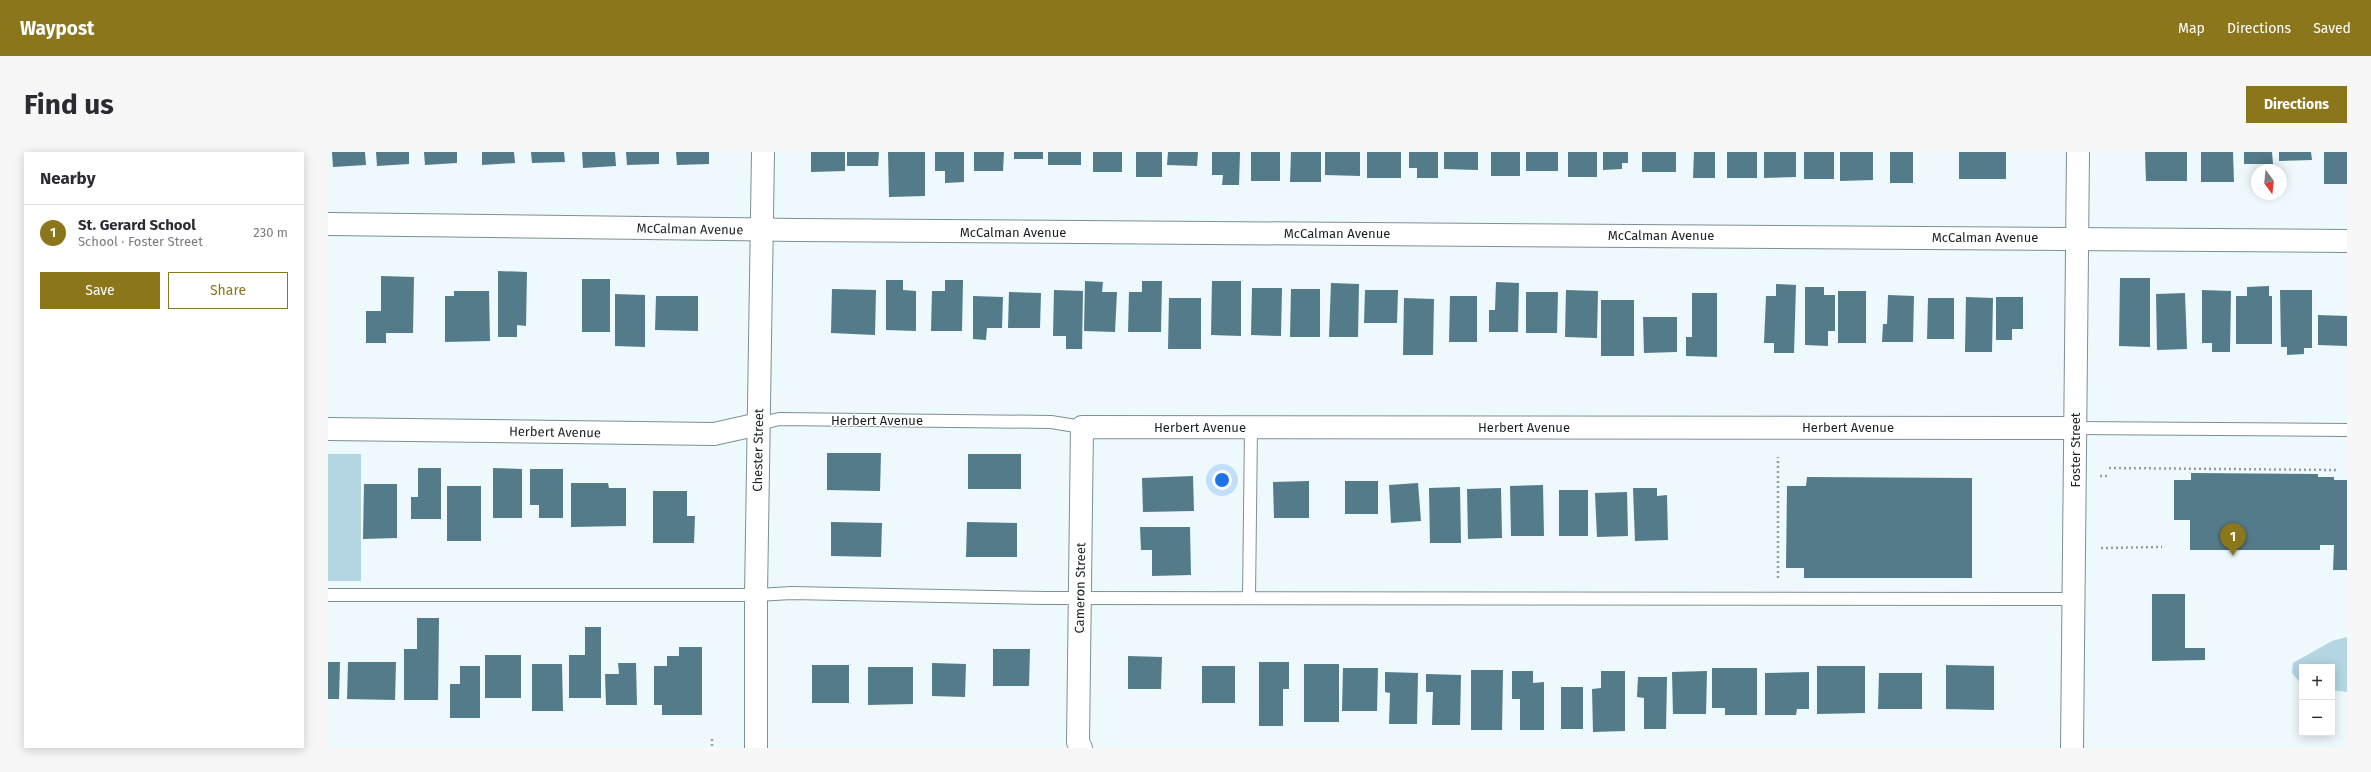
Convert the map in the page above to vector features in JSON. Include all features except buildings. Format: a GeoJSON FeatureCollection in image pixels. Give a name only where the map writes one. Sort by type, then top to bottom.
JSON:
{"type":"FeatureCollection","features":[{"type":"Feature","properties":{"kind":"street","name":"Chester Street"},"geometry":{"type":"LineString","coordinates":[[756,748],[756,595],[762,152]]}},
{"type":"Feature","properties":{"kind":"street","name":"Foster Street"},"geometry":{"type":"LineString","coordinates":[[2072,748],[2078,152]]}},
{"type":"Feature","properties":{"kind":"street","name":"McCalman Avenue"},"geometry":{"type":"LineString","coordinates":[[328,224],[761,230],[2347,241]]}},
{"type":"Feature","properties":{"kind":"street","name":"Herbert Avenue"},"geometry":{"type":"LineString","coordinates":[[328,429],[714,434],[758,424]]}},
{"type":"Feature","properties":{"kind":"street","name":"Herbert Avenue"},"geometry":{"type":"LineString","coordinates":[[1082,427],[2075,428]]}},
{"type":"Feature","properties":{"kind":"street","name":"Cameron Street"},"geometry":{"type":"LineString","coordinates":[[1081,748],[1078,742],[1082,427]]}},
{"type":"Feature","properties":{"kind":"lane","name":"Herbert Avenue"},"geometry":{"type":"LineString","coordinates":[[758,424],[779,419],[930,420],[1050,422],[1082,427]]}},
{"type":"Feature","properties":{"kind":"lane"},"geometry":{"type":"LineString","coordinates":[[1249,598],[1251,427]]}},
{"type":"Feature","properties":{"kind":"lane"},"geometry":{"type":"LineString","coordinates":[[2075,428],[2347,430]]}},
{"type":"Feature","properties":{"kind":"lane"},"geometry":{"type":"LineString","coordinates":[[328,594],[756,595],[791,593],[1080,598],[2073,598]]}},
{"type":"Feature","properties":{"kind":"path"},"geometry":{"type":"LineString","coordinates":[[1778,457],[1777,572],[1783,599]]}},
{"type":"Feature","properties":{"kind":"path"},"geometry":{"type":"LineString","coordinates":[[2110,468],[2338,470]]}},
{"type":"Feature","properties":{"kind":"path"},"geometry":{"type":"LineString","coordinates":[[2074,549],[2162,547]]}},
{"type":"Feature","properties":{"kind":"path"},"geometry":{"type":"LineString","coordinates":[[712,739],[712,748]]}},
{"type":"Feature","properties":{"kind":"shaded area"},"geometry":{"type":"Polygon","coordinates":[[[328,454],[361,454],[361,581],[328,581],[328,454]]]}},
{"type":"Feature","properties":{"kind":"shaded area"},"geometry":{"type":"Polygon","coordinates":[[[2347,637],[2347,692],[2335,690],[2335,664],[2299,664],[2299,681],[2292,673],[2293,663],[2332,641],[2347,637]]]}},
{"type":"Feature","properties":{"kind":"place","name":"St. Gerard School"},"geometry":{"type":"Point","coordinates":[2233,556]}}]}
